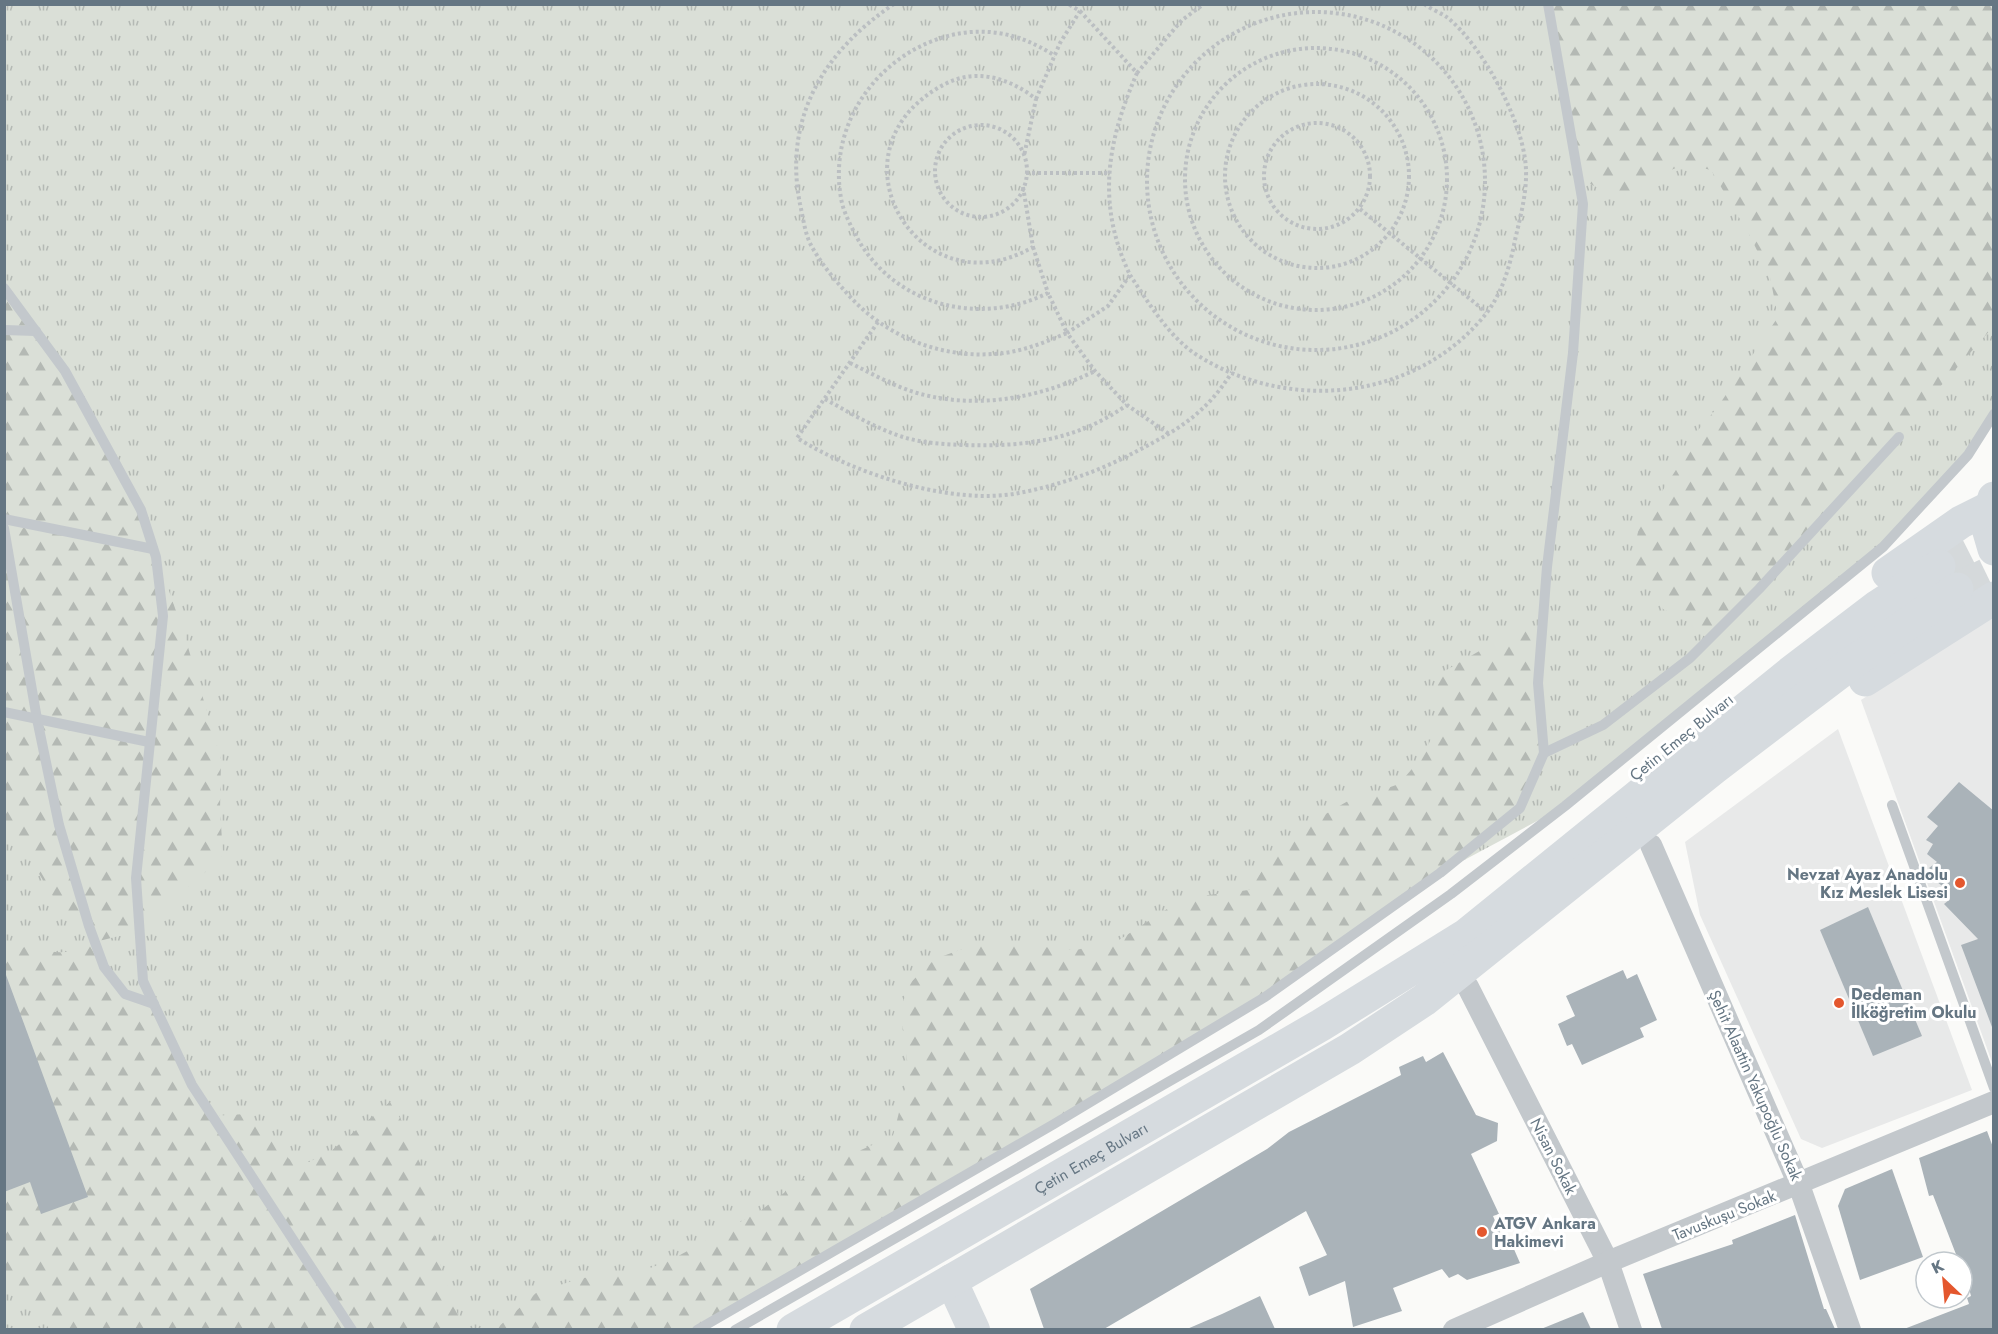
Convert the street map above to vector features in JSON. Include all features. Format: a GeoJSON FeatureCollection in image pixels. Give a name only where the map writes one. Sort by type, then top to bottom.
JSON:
{"type":"FeatureCollection","features":[{"type":"Feature","properties":{"kind":"main road"},"geometry":{"type":"LineString","coordinates":[[1992,500],[1987,525],[1994,549]]}},
{"type":"Feature","properties":{"kind":"main road","name":"Çetin Emeç Bulvarı"},"geometry":{"type":"LineString","coordinates":[[1386,986],[1486,896],[1847,603],[1992,500]]}},
{"type":"Feature","properties":{"kind":"main road","name":"Çetin Emeç Bulvarı"},"geometry":{"type":"LineString","coordinates":[[793,1329],[1386,986],[1466,934],[1790,673],[1878,606],[1948,578],[1852,663],[1714,768],[1424,1000],[1350,1049],[866,1329]]}},
{"type":"Feature","properties":{"kind":"main road","name":"Çetin Emeç Bulvarı"},"geometry":{"type":"LineString","coordinates":[[1424,1000],[1468,987],[1713,794],[1875,672],[1994,598]]}},
{"type":"Feature","properties":{"kind":"street","name":"Şehit Alaattin Yakupoğlu Sokak"},"geometry":{"type":"LineString","coordinates":[[1651,845],[1799,1185],[1850,1329]]}},
{"type":"Feature","properties":{"kind":"street","name":"Nisan Sokak"},"geometry":{"type":"LineString","coordinates":[[1468,987],[1608,1262],[1631,1329]]}},
{"type":"Feature","properties":{"kind":"street","name":"Tavuskuşu Sokak"},"geometry":{"type":"LineString","coordinates":[[1454,1329],[1608,1262],[1799,1185],[1994,1102]]}},
{"type":"Feature","properties":{"kind":"street"},"geometry":{"type":"LineString","coordinates":[[951,1280],[974,1329]]}},
{"type":"Feature","properties":{"kind":"lane"},"geometry":{"type":"LineString","coordinates":[[698,1329],[1044,1130],[1264,997],[1440,873],[1520,808],[1544,753],[1538,683],[1547,567],[1573,353],[1583,204],[1548,4]]}},
{"type":"Feature","properties":{"kind":"lane"},"geometry":{"type":"LineString","coordinates":[[4,288],[65,371],[141,510],[153,549],[163,616],[136,878],[143,981],[192,1085],[352,1329]]}},
{"type":"Feature","properties":{"kind":"lane"},"geometry":{"type":"LineString","coordinates":[[4,330],[36,331]]}},
{"type":"Feature","properties":{"kind":"lane"},"geometry":{"type":"LineString","coordinates":[[735,1329],[1259,1030],[1451,894],[1574,799],[1883,548],[1968,455],[1994,414]]}},
{"type":"Feature","properties":{"kind":"lane"},"geometry":{"type":"LineString","coordinates":[[1544,753],[1603,725],[1690,658],[1759,589],[1899,437]]}},
{"type":"Feature","properties":{"kind":"lane"},"geometry":{"type":"LineString","coordinates":[[4,519],[153,549]]}},
{"type":"Feature","properties":{"kind":"lane"},"geometry":{"type":"LineString","coordinates":[[4,528],[37,719],[59,825],[104,967],[125,994],[154,1004]]}},
{"type":"Feature","properties":{"kind":"lane"},"geometry":{"type":"LineString","coordinates":[[4,712],[149,742]]}},
{"type":"Feature","properties":{"kind":"lane"},"geometry":{"type":"LineString","coordinates":[[1892,805],[1994,1088]]}},
{"type":"Feature","properties":{"kind":"path"},"geometry":{"type":"LineString","coordinates":[[894,4],[865,24],[838,50],[821,77],[806,109],[798,142],[795,176],[811,246],[856,305],[878,322],[918,344],[956,353],[994,354],[1032,348],[1067,333],[1108,306],[1130,275]]}},
{"type":"Feature","properties":{"kind":"path"},"geometry":{"type":"LineString","coordinates":[[1068,4],[1080,11],[1137,73]]}},
{"type":"Feature","properties":{"kind":"path"},"geometry":{"type":"LineString","coordinates":[[1204,4],[1182,20],[1137,73],[1119,117],[1111,149],[1108,195],[1112,228],[1130,275],[1175,335],[1195,354],[1232,372],[1285,388],[1317,392],[1381,385],[1412,372],[1439,356],[1486,312],[1509,267],[1525,190],[1525,160],[1516,122],[1499,87],[1476,50],[1448,18],[1424,4]]}},
{"type":"Feature","properties":{"kind":"path"},"geometry":{"type":"LineString","coordinates":[[1024,156],[1013,138],[1002,129],[987,125],[972,125],[958,130],[946,140],[938,153],[935,168],[936,183],[943,198],[954,208],[968,215],[983,216],[999,213],[1011,205],[1023,186],[1026,173],[1024,156],[1036,99],[1055,56],[1080,11]]}},
{"type":"Feature","properties":{"kind":"path"},"geometry":{"type":"LineString","coordinates":[[1313,11],[1349,14],[1383,25],[1415,42],[1442,66],[1463,95],[1478,128],[1486,163],[1485,199],[1478,233],[1464,265],[1451,283],[1418,317],[1387,335],[1354,346],[1320,350],[1285,348],[1251,338],[1220,321],[1194,299],[1172,271],[1157,240],[1148,206],[1147,171],[1153,136],[1166,102],[1186,72],[1212,47],[1243,28],[1286,15],[1313,11]]}},
{"type":"Feature","properties":{"kind":"path"},"geometry":{"type":"LineString","coordinates":[[1048,293],[1014,306],[988,310],[937,304],[916,295],[886,273],[860,243],[849,222],[841,198],[840,174],[841,148],[848,124],[860,100],[875,78],[896,60],[923,45],[949,34],[976,30],[1023,38],[1055,56]]}},
{"type":"Feature","properties":{"kind":"path"},"geometry":{"type":"LineString","coordinates":[[1302,47],[1330,48],[1358,54],[1384,66],[1407,83],[1425,105],[1439,130],[1446,157],[1448,186],[1443,214],[1433,238],[1420,258],[1400,280],[1378,295],[1353,305],[1327,310],[1300,309],[1274,304],[1236,283],[1210,258],[1197,235],[1188,210],[1184,184],[1186,157],[1193,130],[1207,104],[1225,83],[1248,66],[1283,51],[1302,47]]}},
{"type":"Feature","properties":{"kind":"path"},"geometry":{"type":"LineString","coordinates":[[1033,247],[1012,257],[976,263],[961,262],[932,250],[919,240],[896,208],[886,174],[891,141],[900,122],[914,104],[955,79],[991,76],[1025,90],[1036,99]]}},
{"type":"Feature","properties":{"kind":"path"},"geometry":{"type":"LineString","coordinates":[[1321,84],[1342,87],[1362,95],[1380,108],[1399,134],[1409,164],[1409,186],[1404,208],[1390,232],[1378,246],[1359,259],[1337,267],[1314,269],[1291,265],[1261,249],[1237,224],[1228,203],[1224,181],[1226,158],[1233,137],[1244,119],[1278,92],[1299,86],[1321,84]]}},
{"type":"Feature","properties":{"kind":"path"},"geometry":{"type":"LineString","coordinates":[[1311,122],[1329,123],[1346,130],[1359,142],[1368,158],[1371,176],[1368,194],[1360,209],[1347,221],[1331,228],[1313,230],[1296,226],[1282,217],[1267,195],[1263,169],[1269,152],[1279,138],[1294,127],[1311,122]]}},
{"type":"Feature","properties":{"kind":"path"},"geometry":{"type":"LineString","coordinates":[[1026,173],[1110,173]]}},
{"type":"Feature","properties":{"kind":"path"},"geometry":{"type":"LineString","coordinates":[[1023,186],[1033,247],[1048,293],[1067,333],[1095,371],[1127,405],[1170,434]]}},
{"type":"Feature","properties":{"kind":"path"},"geometry":{"type":"LineString","coordinates":[[1360,209],[1486,312]]}},
{"type":"Feature","properties":{"kind":"path"},"geometry":{"type":"LineString","coordinates":[[878,322],[797,438],[851,467],[921,488],[974,495],[1017,494],[1071,480],[1122,459],[1187,424],[1208,404],[1232,372]]}},
{"type":"Feature","properties":{"kind":"path"},"geometry":{"type":"LineString","coordinates":[[850,363],[918,393],[992,401],[1039,394],[1095,371]]}},
{"type":"Feature","properties":{"kind":"path"},"geometry":{"type":"LineString","coordinates":[[825,399],[878,428],[904,437],[926,443],[991,446],[1036,444],[1079,430],[1127,405]]}},
{"type":"Feature","properties":{"kind":"shaded area","name":"Nevzat Ayaz Anadolu Kız Meslek Lisesi"},"geometry":{"type":"Polygon","coordinates":[[[1993,616],[1993,1065],[1861,700],[1993,616]]]}},
{"type":"Feature","properties":{"kind":"shaded area","name":"Dedeman İlköğretim Okulu"},"geometry":{"type":"Polygon","coordinates":[[[1838,729],[1972,1090],[1822,1148],[1801,1139],[1700,915],[1685,842],[1838,729]]]}},
{"type":"Feature","properties":{"kind":"green space"},"geometry":{"type":"Polygon","coordinates":[[[5,5],[1993,5],[1994,414],[1968,455],[1883,547],[1565,806],[1440,873],[697,1329],[5,1330],[5,5]]]}},
{"type":"Feature","properties":{"kind":"green space"},"geometry":{"type":"Polygon","coordinates":[[[1548,5],[1993,5],[1993,327],[1815,528],[1713,635],[1663,609],[1632,560],[1639,527],[1685,456],[1699,429],[1717,408],[1778,317],[1770,277],[1750,236],[1711,170],[1685,164],[1657,176],[1628,194],[1607,193],[1578,177],[1548,5]]]}},
{"type":"Feature","properties":{"kind":"green space"},"geometry":{"type":"Polygon","coordinates":[[[4,288],[65,371],[141,510],[185,637],[221,759],[220,810],[223,855],[194,883],[168,901],[139,931],[95,942],[59,906],[5,819],[4,288]]]}},
{"type":"Feature","properties":{"kind":"green space"},"geometry":{"type":"Polygon","coordinates":[[[1530,629],[1542,632],[1544,753],[1520,808],[1265,997],[697,1329],[495,1330],[536,1293],[581,1278],[632,1275],[671,1260],[760,1211],[813,1171],[893,1136],[909,1073],[900,1011],[909,984],[935,959],[984,941],[1076,950],[1119,940],[1184,898],[1249,890],[1273,854],[1298,830],[1360,794],[1373,793],[1399,784],[1423,756],[1437,726],[1436,676],[1488,646],[1530,629]]]}},
{"type":"Feature","properties":{"kind":"green space"},"geometry":{"type":"Polygon","coordinates":[[[95,942],[125,994],[154,1004],[212,1116],[246,1114],[273,1136],[289,1159],[309,1162],[331,1151],[390,1102],[403,1123],[431,1197],[432,1223],[440,1264],[463,1329],[49,1329],[31,1303],[19,1292],[5,1284],[5,960],[30,943],[55,952],[62,952],[95,942]]]}},
{"type":"Feature","properties":{"kind":"building"},"geometry":{"type":"Polygon","coordinates":[[[1959,782],[1994,811],[1992,1027],[1961,945],[1978,939],[1944,904],[1949,900],[1942,893],[1945,888],[1933,879],[1936,873],[1929,868],[1937,862],[1927,854],[1933,844],[1926,840],[1938,826],[1927,817],[1959,782]]]}},
{"type":"Feature","properties":{"kind":"building","name":"Dedeman İlköğretim Okulu"},"geometry":{"type":"Polygon","coordinates":[[[1868,907],[1922,1036],[1873,1056],[1820,930],[1868,907]]]}},
{"type":"Feature","properties":{"kind":"building"},"geometry":{"type":"Polygon","coordinates":[[[1623,970],[1627,979],[1637,974],[1657,1020],[1640,1028],[1644,1037],[1582,1065],[1572,1044],[1567,1046],[1558,1024],[1575,1016],[1566,996],[1623,970]]]}},
{"type":"Feature","properties":{"kind":"building"},"geometry":{"type":"Polygon","coordinates":[[[6,975],[88,1197],[41,1214],[30,1182],[4,1192],[6,975]]]}},
{"type":"Feature","properties":{"kind":"building"},"geometry":{"type":"Polygon","coordinates":[[[1443,1052],[1476,1115],[1498,1123],[1497,1141],[1471,1154],[1499,1214],[1493,1216],[1504,1242],[1510,1240],[1520,1263],[1467,1280],[1458,1274],[1449,1278],[1442,1269],[1393,1288],[1402,1311],[1353,1327],[1345,1281],[1309,1296],[1299,1267],[1327,1255],[1306,1211],[1104,1329],[1044,1329],[1030,1289],[1267,1149],[1289,1132],[1401,1075],[1399,1067],[1423,1056],[1426,1062],[1443,1052]]]}},
{"type":"Feature","properties":{"kind":"building"},"geometry":{"type":"Polygon","coordinates":[[[1987,1131],[1994,1150],[1994,1329],[1904,1329],[1953,1310],[1974,1310],[1974,1250],[1954,1250],[1933,1195],[1929,1196],[1919,1158],[1987,1131]]]}},
{"type":"Feature","properties":{"kind":"building"},"geometry":{"type":"Polygon","coordinates":[[[1892,1169],[1921,1250],[1914,1250],[1914,1260],[1860,1280],[1838,1206],[1845,1189],[1892,1169]]]}},
{"type":"Feature","properties":{"kind":"building"},"geometry":{"type":"Polygon","coordinates":[[[1795,1215],[1824,1309],[1835,1329],[1662,1329],[1643,1274],[1733,1244],[1732,1240],[1795,1215]]]}},
{"type":"Feature","properties":{"kind":"building"},"geometry":{"type":"Polygon","coordinates":[[[1260,1296],[1275,1329],[1187,1329],[1222,1314],[1260,1296]]]}},
{"type":"Feature","properties":{"kind":"building"},"geometry":{"type":"Polygon","coordinates":[[[1583,1312],[1591,1329],[1541,1329],[1583,1312]]]}},
{"type":"Feature","properties":{"kind":"tunnel"},"geometry":{"type":"LineString","coordinates":[[1939,566],[1994,538]]}},
{"type":"Feature","properties":{"kind":"tunnel"},"geometry":{"type":"LineString","coordinates":[[1957,589],[1994,571]]}},
{"type":"Feature","properties":{"kind":"place","name":"Nevzat Ayaz Anadolu Kız Meslek Lisesi"},"geometry":{"type":"Point","coordinates":[1960,883]}},
{"type":"Feature","properties":{"kind":"place","name":"Dedeman İlköğretim Okulu"},"geometry":{"type":"Point","coordinates":[1839,1003]}},
{"type":"Feature","properties":{"kind":"place","name":"ATGV Ankara Hakimevi"},"geometry":{"type":"Point","coordinates":[1482,1232]}}]}
